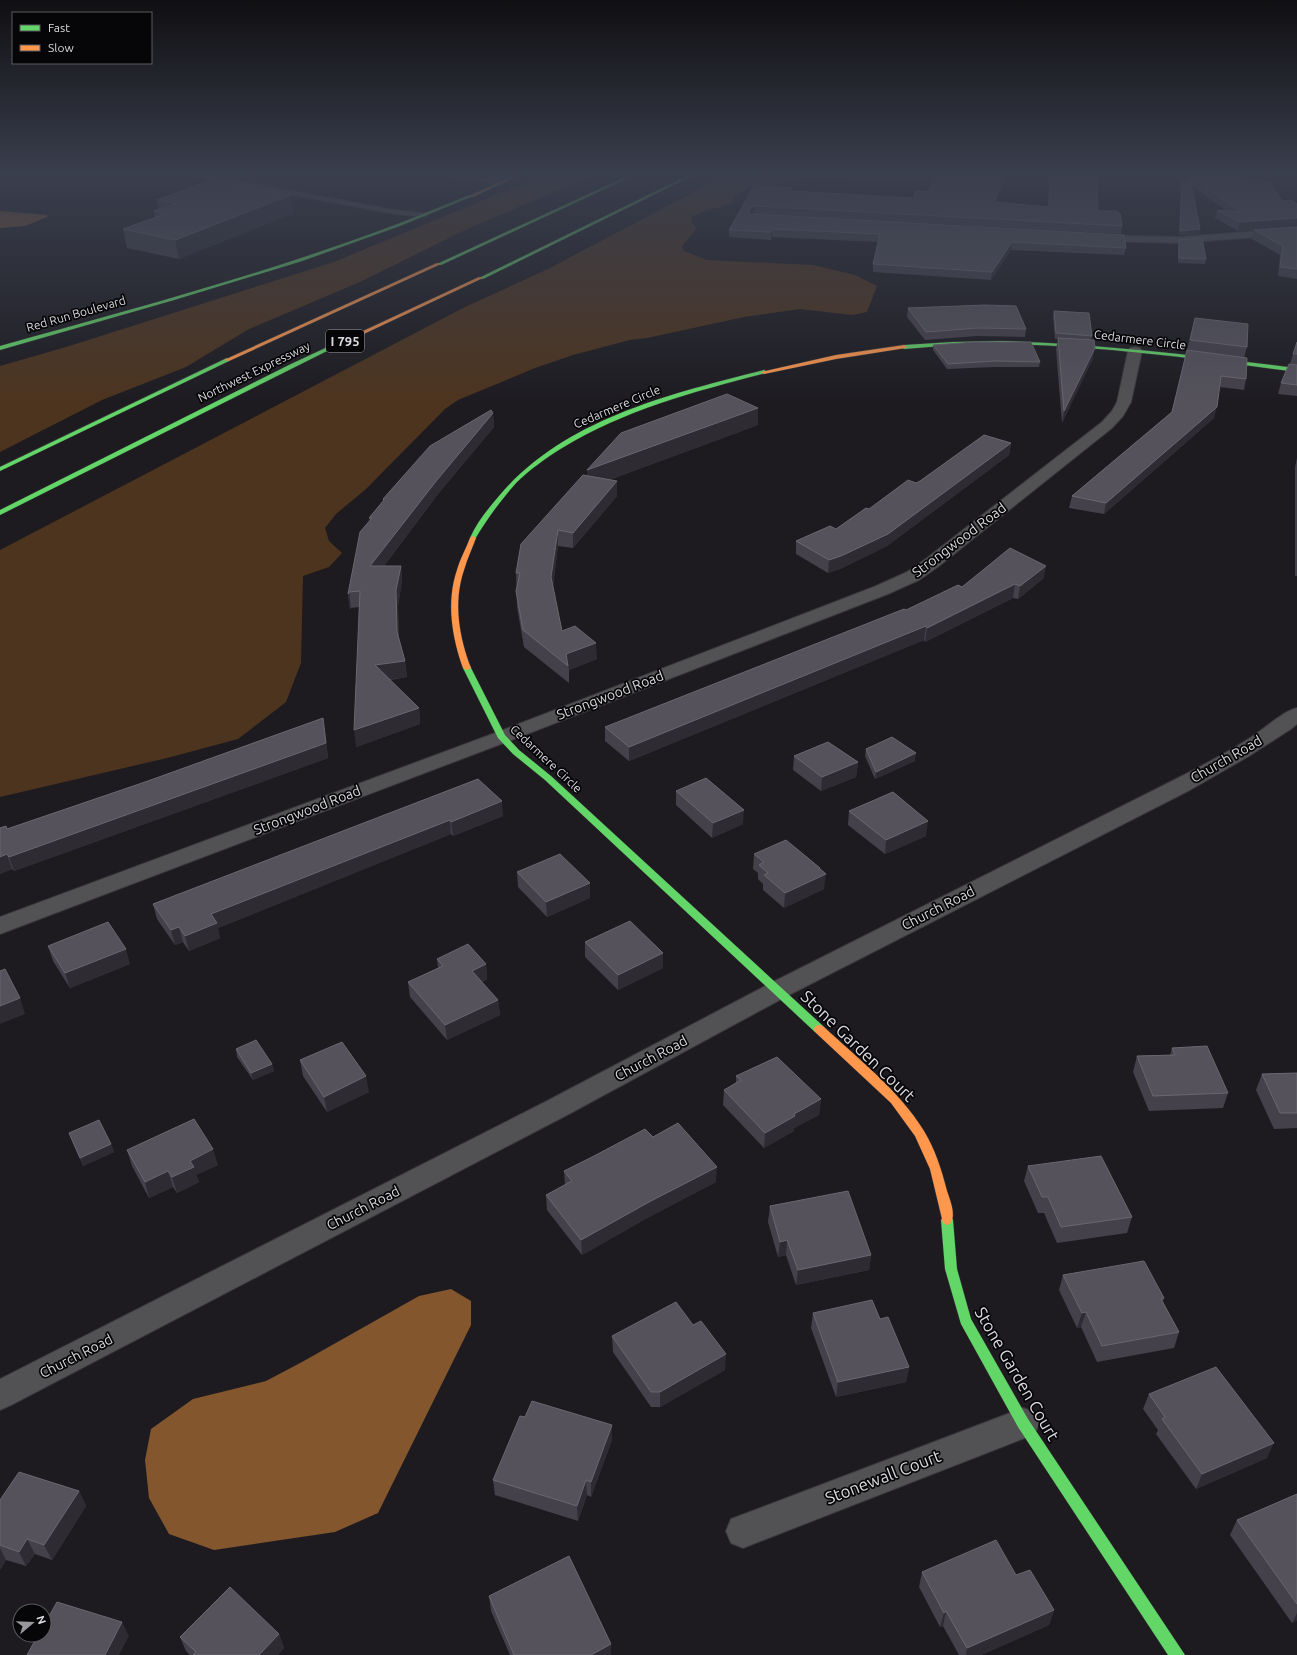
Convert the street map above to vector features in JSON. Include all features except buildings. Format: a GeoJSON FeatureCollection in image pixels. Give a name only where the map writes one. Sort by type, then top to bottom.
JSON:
{"type":"FeatureCollection","features":[{"type":"Feature","properties":{"kind":"main road","name":"Red Run Boulevard"},"geometry":{"type":"LineString","coordinates":[[0,348],[229,282],[324,251]]}},
{"type":"Feature","properties":{"kind":"main road","name":"Northwest Expressway"},"geometry":{"type":"LineString","coordinates":[[0,469],[240,354],[467,251]]}},
{"type":"Feature","properties":{"kind":"main road","name":"Northwest Expressway"},"geometry":{"type":"LineString","coordinates":[[0,514],[293,365],[537,251]]}},
{"type":"Feature","properties":{"kind":"main road","name":"Cedarmere Circle"},"geometry":{"type":"LineString","coordinates":[[778,990],[554,783],[502,737],[479,693],[462,654],[456,619],[456,585],[463,558],[473,533],[489,508],[512,484],[558,448],[589,430],[662,400],[773,369],[852,353],[936,344],[996,342],[1071,344],[1297,370]]}},
{"type":"Feature","properties":{"kind":"main road","name":"Stone Garden Court"},"geometry":{"type":"LineString","coordinates":[[778,990],[895,1100],[920,1134],[936,1170],[946,1210],[951,1268],[965,1320],[1023,1423],[1177,1655]]}},
{"type":"Feature","properties":{"kind":"street","name":"Strongwood Road"},"geometry":{"type":"LineString","coordinates":[[0,926],[502,737],[882,590],[913,576],[933,562],[1107,425],[1118,413],[1124,402],[1135,351]]}},
{"type":"Feature","properties":{"kind":"street","name":"Church Road"},"geometry":{"type":"LineString","coordinates":[[0,1395],[557,1108],[778,990],[1182,785],[1293,722]]}},
{"type":"Feature","properties":{"kind":"street","name":"Stonewall Court"},"geometry":{"type":"LineString","coordinates":[[743,1531],[1023,1423]]}},
{"type":"Feature","properties":{"kind":"shaded area"},"geometry":{"type":"Polygon","coordinates":[[[360,251],[422,251],[362,281],[249,329],[186,367],[102,400],[0,452],[0,366],[66,347],[334,262],[360,251]]]}},
{"type":"Feature","properties":{"kind":"shaded area"},"geometry":{"type":"Polygon","coordinates":[[[582,251],[685,251],[707,260],[813,265],[855,275],[877,286],[867,312],[852,315],[800,309],[744,317],[647,338],[630,340],[573,355],[535,368],[458,400],[445,409],[366,489],[336,514],[325,528],[329,541],[342,553],[329,567],[303,576],[301,663],[286,702],[238,739],[167,758],[0,797],[0,550],[465,307],[548,269],[582,251]]]}},
{"type":"Feature","properties":{"kind":"shaded area"},"geometry":{"type":"Polygon","coordinates":[[[451,1289],[471,1301],[471,1325],[378,1513],[335,1532],[214,1550],[169,1534],[149,1498],[145,1460],[151,1429],[193,1399],[266,1381],[419,1296],[451,1289]]]}},
{"type":"Feature","properties":{"kind":"traffic: fast"},"geometry":{"type":"LineString","coordinates":[[0,348],[241,279],[326,251]]}},
{"type":"Feature","properties":{"kind":"traffic: fast"},"geometry":{"type":"LineString","coordinates":[[439,264],[467,251]]}},
{"type":"Feature","properties":{"kind":"traffic: fast"},"geometry":{"type":"LineString","coordinates":[[481,278],[536,251]]}},
{"type":"Feature","properties":{"kind":"traffic: fast"},"geometry":{"type":"LineString","coordinates":[[904,347],[953,343],[1003,342],[1052,344],[1150,352],[1297,370]]}},
{"type":"Feature","properties":{"kind":"traffic: fast"},"geometry":{"type":"LineString","coordinates":[[0,513],[293,365],[334,346]]}},
{"type":"Feature","properties":{"kind":"traffic: fast"},"geometry":{"type":"LineString","coordinates":[[0,469],[227,360]]}},
{"type":"Feature","properties":{"kind":"traffic: fast"},"geometry":{"type":"LineString","coordinates":[[473,538],[490,510],[515,481],[544,456],[578,436],[614,418],[652,404],[728,381],[764,372]]}},
{"type":"Feature","properties":{"kind":"traffic: fast"},"geometry":{"type":"LineString","coordinates":[[467,668],[501,736],[516,752],[548,778],[819,1029]]}},
{"type":"Feature","properties":{"kind":"traffic: fast"},"geometry":{"type":"LineString","coordinates":[[947,1220],[951,1269],[965,1320],[1023,1423],[1177,1655]]}},
{"type":"Feature","properties":{"kind":"traffic: slow"},"geometry":{"type":"LineString","coordinates":[[227,360],[439,264]]}},
{"type":"Feature","properties":{"kind":"traffic: slow"},"geometry":{"type":"LineString","coordinates":[[334,346],[481,278]]}},
{"type":"Feature","properties":{"kind":"traffic: slow"},"geometry":{"type":"LineString","coordinates":[[764,372],[836,357],[904,347]]}},
{"type":"Feature","properties":{"kind":"traffic: slow"},"geometry":{"type":"LineString","coordinates":[[467,668],[459,645],[455,620],[455,594],[460,570],[473,538]]}},
{"type":"Feature","properties":{"kind":"traffic: slow"},"geometry":{"type":"LineString","coordinates":[[819,1029],[895,1100],[920,1134],[936,1169],[947,1220]]}}]}
